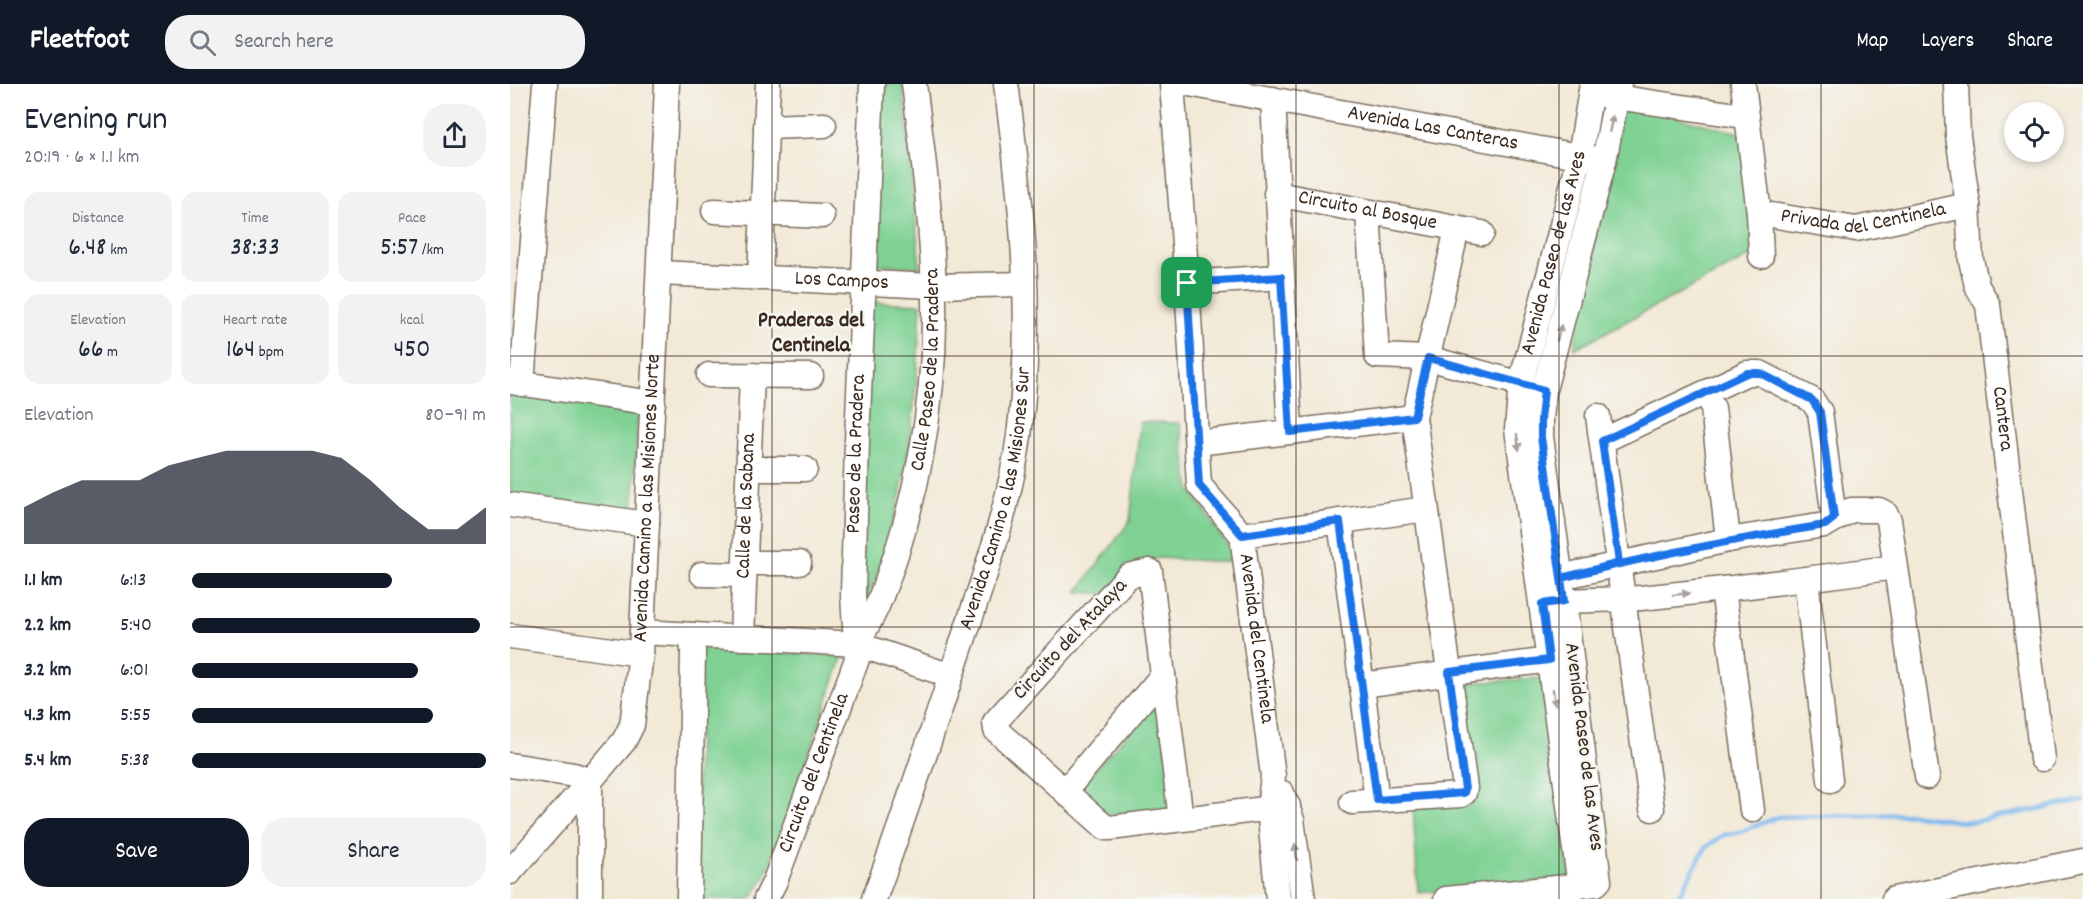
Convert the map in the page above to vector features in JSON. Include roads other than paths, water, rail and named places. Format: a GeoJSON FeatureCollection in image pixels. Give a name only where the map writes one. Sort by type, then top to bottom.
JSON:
{"type":"FeatureCollection","features":[{"type":"Feature","properties":{"kind":"street"},"geometry":{"type":"LineString","coordinates":[[545,84],[516,383],[653,403]]}},
{"type":"Feature","properties":{"kind":"street","name":"Avenida Camino a las Misiones Norte"},"geometry":{"type":"LineString","coordinates":[[510,872],[590,782],[624,741],[632,725],[642,643],[667,84]]}},
{"type":"Feature","properties":{"kind":"street"},"geometry":{"type":"LineString","coordinates":[[760,278],[768,84]]}},
{"type":"Feature","properties":{"kind":"street","name":"Paseo de la Pradera"},"geometry":{"type":"LineString","coordinates":[[857,644],[853,595],[872,84]]}},
{"type":"Feature","properties":{"kind":"street","name":"Calle Paseo de la Pradera"},"geometry":{"type":"LineString","coordinates":[[857,644],[878,605],[897,551],[915,482],[933,354],[934,299],[922,146],[914,84]]}},
{"type":"Feature","properties":{"kind":"street","name":"Avenida Camino a las Misiones Sur"},"geometry":{"type":"LineString","coordinates":[[874,899],[997,538],[1013,471],[1023,397],[1024,284],[1017,163],[1006,84]]}},
{"type":"Feature","properties":{"kind":"street","name":"Avenida del Centinela"},"geometry":{"type":"LineString","coordinates":[[1172,84],[1199,485],[1242,535],[1278,807],[1303,899]]}},
{"type":"Feature","properties":{"kind":"street","name":"Avenida Las Canteras"},"geometry":{"type":"LineString","coordinates":[[1189,84],[1604,161]]}},
{"type":"Feature","properties":{"kind":"street"},"geometry":{"type":"LineString","coordinates":[[1743,84],[1759,213],[1761,256]]}},
{"type":"Feature","properties":{"kind":"street","name":"Cantera"},"geometry":{"type":"LineString","coordinates":[[1955,84],[1958,136],[1968,205],[1971,260],[1977,286],[1988,305],[2042,759]]}},
{"type":"Feature","properties":{"kind":"street"},"geometry":{"type":"LineString","coordinates":[[1592,89],[1618,90],[1737,115]]}},
{"type":"Feature","properties":{"kind":"street","name":"Avenida Paseo de las Aves"},"geometry":{"type":"LineString","coordinates":[[1590,884],[1549,660],[1551,591],[1517,429],[1521,383],[1580,156],[1592,89]]}},
{"type":"Feature","properties":{"kind":"street","name":"Avenida Paseo de las Aves"},"geometry":{"type":"LineString","coordinates":[[1590,884],[1551,591],[1541,419],[1544,390],[1604,161],[1618,90]]}},
{"type":"Feature","properties":{"kind":"street","name":"Circuito al Bosque"},"geometry":{"type":"LineString","coordinates":[[1273,99],[1276,194],[1290,432]]}},
{"type":"Feature","properties":{"kind":"street"},"geometry":{"type":"LineString","coordinates":[[766,127],[824,125]]}},
{"type":"Feature","properties":{"kind":"street","name":"Circuito al Bosque"},"geometry":{"type":"LineString","coordinates":[[1276,194],[1482,233]]}},
{"type":"Feature","properties":{"kind":"street","name":"Privada del Centinela"},"geometry":{"type":"LineString","coordinates":[[1759,213],[1856,229],[1968,205]]}},
{"type":"Feature","properties":{"kind":"street"},"geometry":{"type":"LineString","coordinates":[[714,211],[822,216]]}},
{"type":"Feature","properties":{"kind":"street"},"geometry":{"type":"LineString","coordinates":[[1368,212],[1377,356],[1428,358],[1544,390]]}},
{"type":"Feature","properties":{"kind":"street","name":"Circuito al Bosque"},"geometry":{"type":"LineString","coordinates":[[1377,800],[1464,793],[1465,789],[1414,417],[1457,229]]}},
{"type":"Feature","properties":{"kind":"street"},"geometry":{"type":"LineString","coordinates":[[1556,249],[1579,255]]}},
{"type":"Feature","properties":{"kind":"street","name":"Los Campos"},"geometry":{"type":"LineString","coordinates":[[659,273],[932,286],[1024,284]]}},
{"type":"Feature","properties":{"kind":"street"},"geometry":{"type":"LineString","coordinates":[[1187,283],[1281,277]]}},
{"type":"Feature","properties":{"kind":"street"},"geometry":{"type":"LineString","coordinates":[[1602,441],[1747,373],[1760,373],[1812,400],[1820,412],[1834,518]]}},
{"type":"Feature","properties":{"kind":"street"},"geometry":{"type":"LineString","coordinates":[[709,375],[811,376]]}},
{"type":"Feature","properties":{"kind":"street","name":"Calle de la Sabana"},"geometry":{"type":"LineString","coordinates":[[742,638],[752,375]]}},
{"type":"Feature","properties":{"kind":"street"},"geometry":{"type":"LineString","coordinates":[[1713,408],[1728,540]]}},
{"type":"Feature","properties":{"kind":"street"},"geometry":{"type":"LineString","coordinates":[[1598,416],[1652,808]]}},
{"type":"Feature","properties":{"kind":"street"},"geometry":{"type":"LineString","coordinates":[[1197,443],[1414,417]]}},
{"type":"Feature","properties":{"kind":"street"},"geometry":{"type":"LineString","coordinates":[[748,469],[805,469]]}},
{"type":"Feature","properties":{"kind":"street"},"geometry":{"type":"LineString","coordinates":[[510,505],[647,524]]}},
{"type":"Feature","properties":{"kind":"street"},"geometry":{"type":"LineString","coordinates":[[1242,535],[1426,509]]}},
{"type":"Feature","properties":{"kind":"street"},"geometry":{"type":"LineString","coordinates":[[1551,591],[1619,563],[1728,540],[1825,525],[1851,510],[1879,510],[1885,513],[1889,520],[1927,777]]}},
{"type":"Feature","properties":{"kind":"street"},"geometry":{"type":"LineString","coordinates":[[1340,521],[1377,800],[1352,802]]}},
{"type":"Feature","properties":{"kind":"street"},"geometry":{"type":"LineString","coordinates":[[702,574],[799,563]]}},
{"type":"Feature","properties":{"kind":"street"},"geometry":{"type":"LineString","coordinates":[[1551,591],[1623,600],[1895,567]]}},
{"type":"Feature","properties":{"kind":"street","name":"Circuito del Atalaya"},"geometry":{"type":"LineString","coordinates":[[1181,819],[1150,571],[1128,576],[995,722],[996,730],[1106,828],[1181,819],[1278,807]]}},
{"type":"Feature","properties":{"kind":"street"},"geometry":{"type":"LineString","coordinates":[[1806,579],[1830,780]]}},
{"type":"Feature","properties":{"kind":"street"},"geometry":{"type":"LineString","coordinates":[[1723,589],[1752,810]]}},
{"type":"Feature","properties":{"kind":"street"},"geometry":{"type":"LineString","coordinates":[[510,636],[642,643],[692,635],[857,644],[951,676]]}},
{"type":"Feature","properties":{"kind":"street"},"geometry":{"type":"LineString","coordinates":[[689,899],[692,635]]}},
{"type":"Feature","properties":{"kind":"street","name":"Circuito del Centinela"},"geometry":{"type":"LineString","coordinates":[[766,899],[775,881],[857,659],[857,644]]}},
{"type":"Feature","properties":{"kind":"street"},"geometry":{"type":"LineString","coordinates":[[1362,685],[1549,660]]}},
{"type":"Feature","properties":{"kind":"street"},"geometry":{"type":"LineString","coordinates":[[1065,791],[1163,675]]}},
{"type":"Feature","properties":{"kind":"street"},"geometry":{"type":"LineString","coordinates":[[510,765],[574,775],[590,782],[590,899]]}},
{"type":"Feature","properties":{"kind":"street","name":"Avenida del Centinela"},"geometry":{"type":"LineString","coordinates":[[1278,807],[1278,899]]}},
{"type":"Feature","properties":{"kind":"street"},"geometry":{"type":"LineString","coordinates":[[1894,899],[2083,861]]}},
{"type":"Feature","properties":{"kind":"street"},"geometry":{"type":"LineString","coordinates":[[1446,899],[1590,884]]}},
{"type":"Feature","properties":{"kind":"waterway"},"geometry":{"type":"LineString","coordinates":[[1673,899],[1680,894],[1706,847],[1724,835],[1740,832],[1778,817],[1912,814],[1973,822],[2083,800]]}},
{"type":"Feature","properties":{"kind":"district","name":"Praderas del Centinela"},"geometry":{"type":"Point","coordinates":[811,334]}}]}
